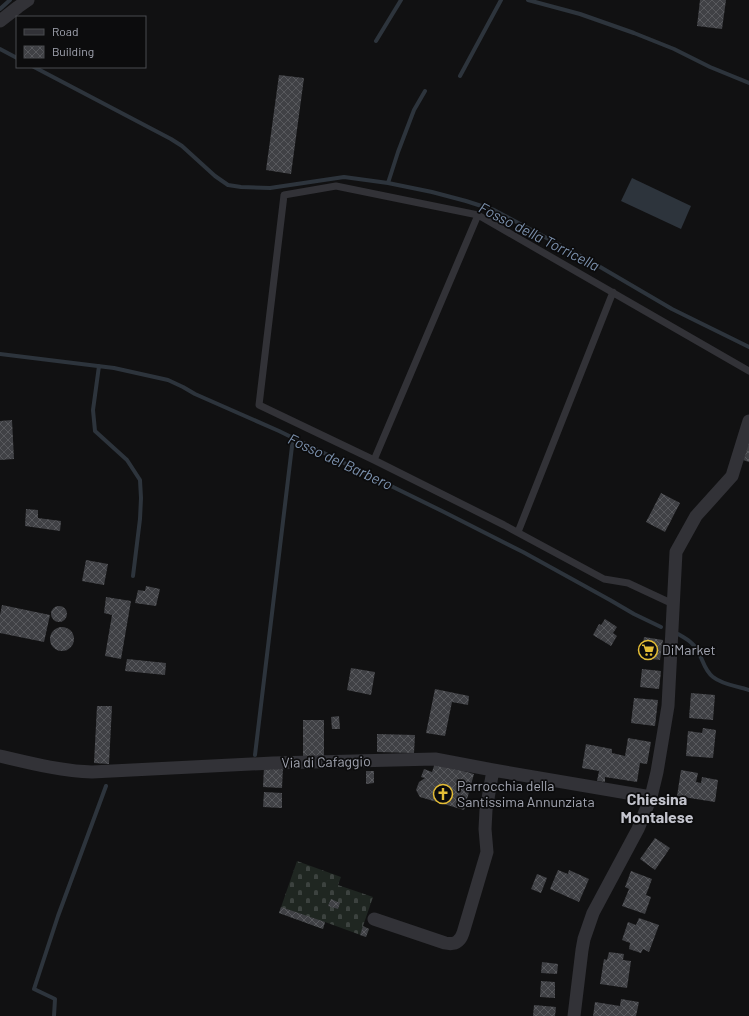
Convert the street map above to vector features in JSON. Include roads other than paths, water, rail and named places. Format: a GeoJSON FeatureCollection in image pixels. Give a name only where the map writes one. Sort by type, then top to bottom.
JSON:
{"type":"FeatureCollection","features":[{"type":"Feature","properties":{"kind":"street"},"geometry":{"type":"LineString","coordinates":[[0,21],[28,0]]}},
{"type":"Feature","properties":{"kind":"street"},"geometry":{"type":"LineString","coordinates":[[574,1016],[582,950],[588,925],[638,829],[651,798],[657,772],[668,706],[676,552],[696,516],[732,476],[749,421]]}},
{"type":"Feature","properties":{"kind":"street","name":"Via di Cafaggio"},"geometry":{"type":"LineString","coordinates":[[0,756],[59,769],[92,772],[273,763],[430,759],[651,798]]}},
{"type":"Feature","properties":{"kind":"street"},"geometry":{"type":"LineString","coordinates":[[374,918],[445,943],[453,944],[460,940],[487,852],[485,829],[486,810],[493,770]]}},
{"type":"Feature","properties":{"kind":"lane"},"geometry":{"type":"LineString","coordinates":[[673,604],[628,583],[604,579],[518,532],[374,460],[259,405],[284,195],[336,186],[478,215],[749,371]]}},
{"type":"Feature","properties":{"kind":"lane"},"geometry":{"type":"LineString","coordinates":[[374,460],[478,215]]}},
{"type":"Feature","properties":{"kind":"lane"},"geometry":{"type":"LineString","coordinates":[[518,532],[613,292]]}},
{"type":"Feature","properties":{"kind":"waterway"},"geometry":{"type":"LineString","coordinates":[[0,9],[10,0]]}},
{"type":"Feature","properties":{"kind":"waterway"},"geometry":{"type":"LineString","coordinates":[[376,41],[401,0]]}},
{"type":"Feature","properties":{"kind":"waterway"},"geometry":{"type":"LineString","coordinates":[[460,76],[501,0]]}},
{"type":"Feature","properties":{"kind":"waterway"},"geometry":{"type":"LineString","coordinates":[[528,0],[580,14],[634,33],[674,49],[710,67],[749,83]]}},
{"type":"Feature","properties":{"kind":"waterway","name":"Fosso della Torricella"},"geometry":{"type":"LineString","coordinates":[[0,49],[16,57]]}},
{"type":"Feature","properties":{"kind":"waterway","name":"Fosso della Torricella"},"geometry":{"type":"LineString","coordinates":[[36,68],[171,139],[182,146],[215,176],[228,185],[270,188],[344,177],[388,183],[466,201],[494,210],[590,261],[672,309],[749,347]]}},
{"type":"Feature","properties":{"kind":"waterway"},"geometry":{"type":"LineString","coordinates":[[388,183],[414,110],[425,91]]}},
{"type":"Feature","properties":{"kind":"waterway","name":"Fosso del Barbero"},"geometry":{"type":"LineString","coordinates":[[0,354],[114,368],[168,380],[195,394],[279,431],[444,512],[523,552],[634,614],[661,627]]}},
{"type":"Feature","properties":{"kind":"waterway"},"geometry":{"type":"LineString","coordinates":[[99,366],[93,410],[95,431],[127,460],[140,480],[140,519],[133,576]]}},
{"type":"Feature","properties":{"kind":"waterway"},"geometry":{"type":"LineString","coordinates":[[255,755],[293,438]]}},
{"type":"Feature","properties":{"kind":"waterway","name":"Fosso del Barbero"},"geometry":{"type":"LineString","coordinates":[[678,634],[693,644],[710,675],[726,684],[749,690]]}},
{"type":"Feature","properties":{"kind":"waterway"},"geometry":{"type":"LineString","coordinates":[[54,1016],[55,999],[34,989],[58,916],[106,786]]}},
{"type":"Feature","properties":{"kind":"place","name":"DiMarket"},"geometry":{"type":"Point","coordinates":[648,650]}},
{"type":"Feature","properties":{"kind":"place","name":"Parrocchia della Santissima Annunziata"},"geometry":{"type":"Point","coordinates":[443,794]}},
{"type":"Feature","properties":{"kind":"district","name":"Chiesina Montalese"},"geometry":{"type":"Point","coordinates":[657,808]}}]}
